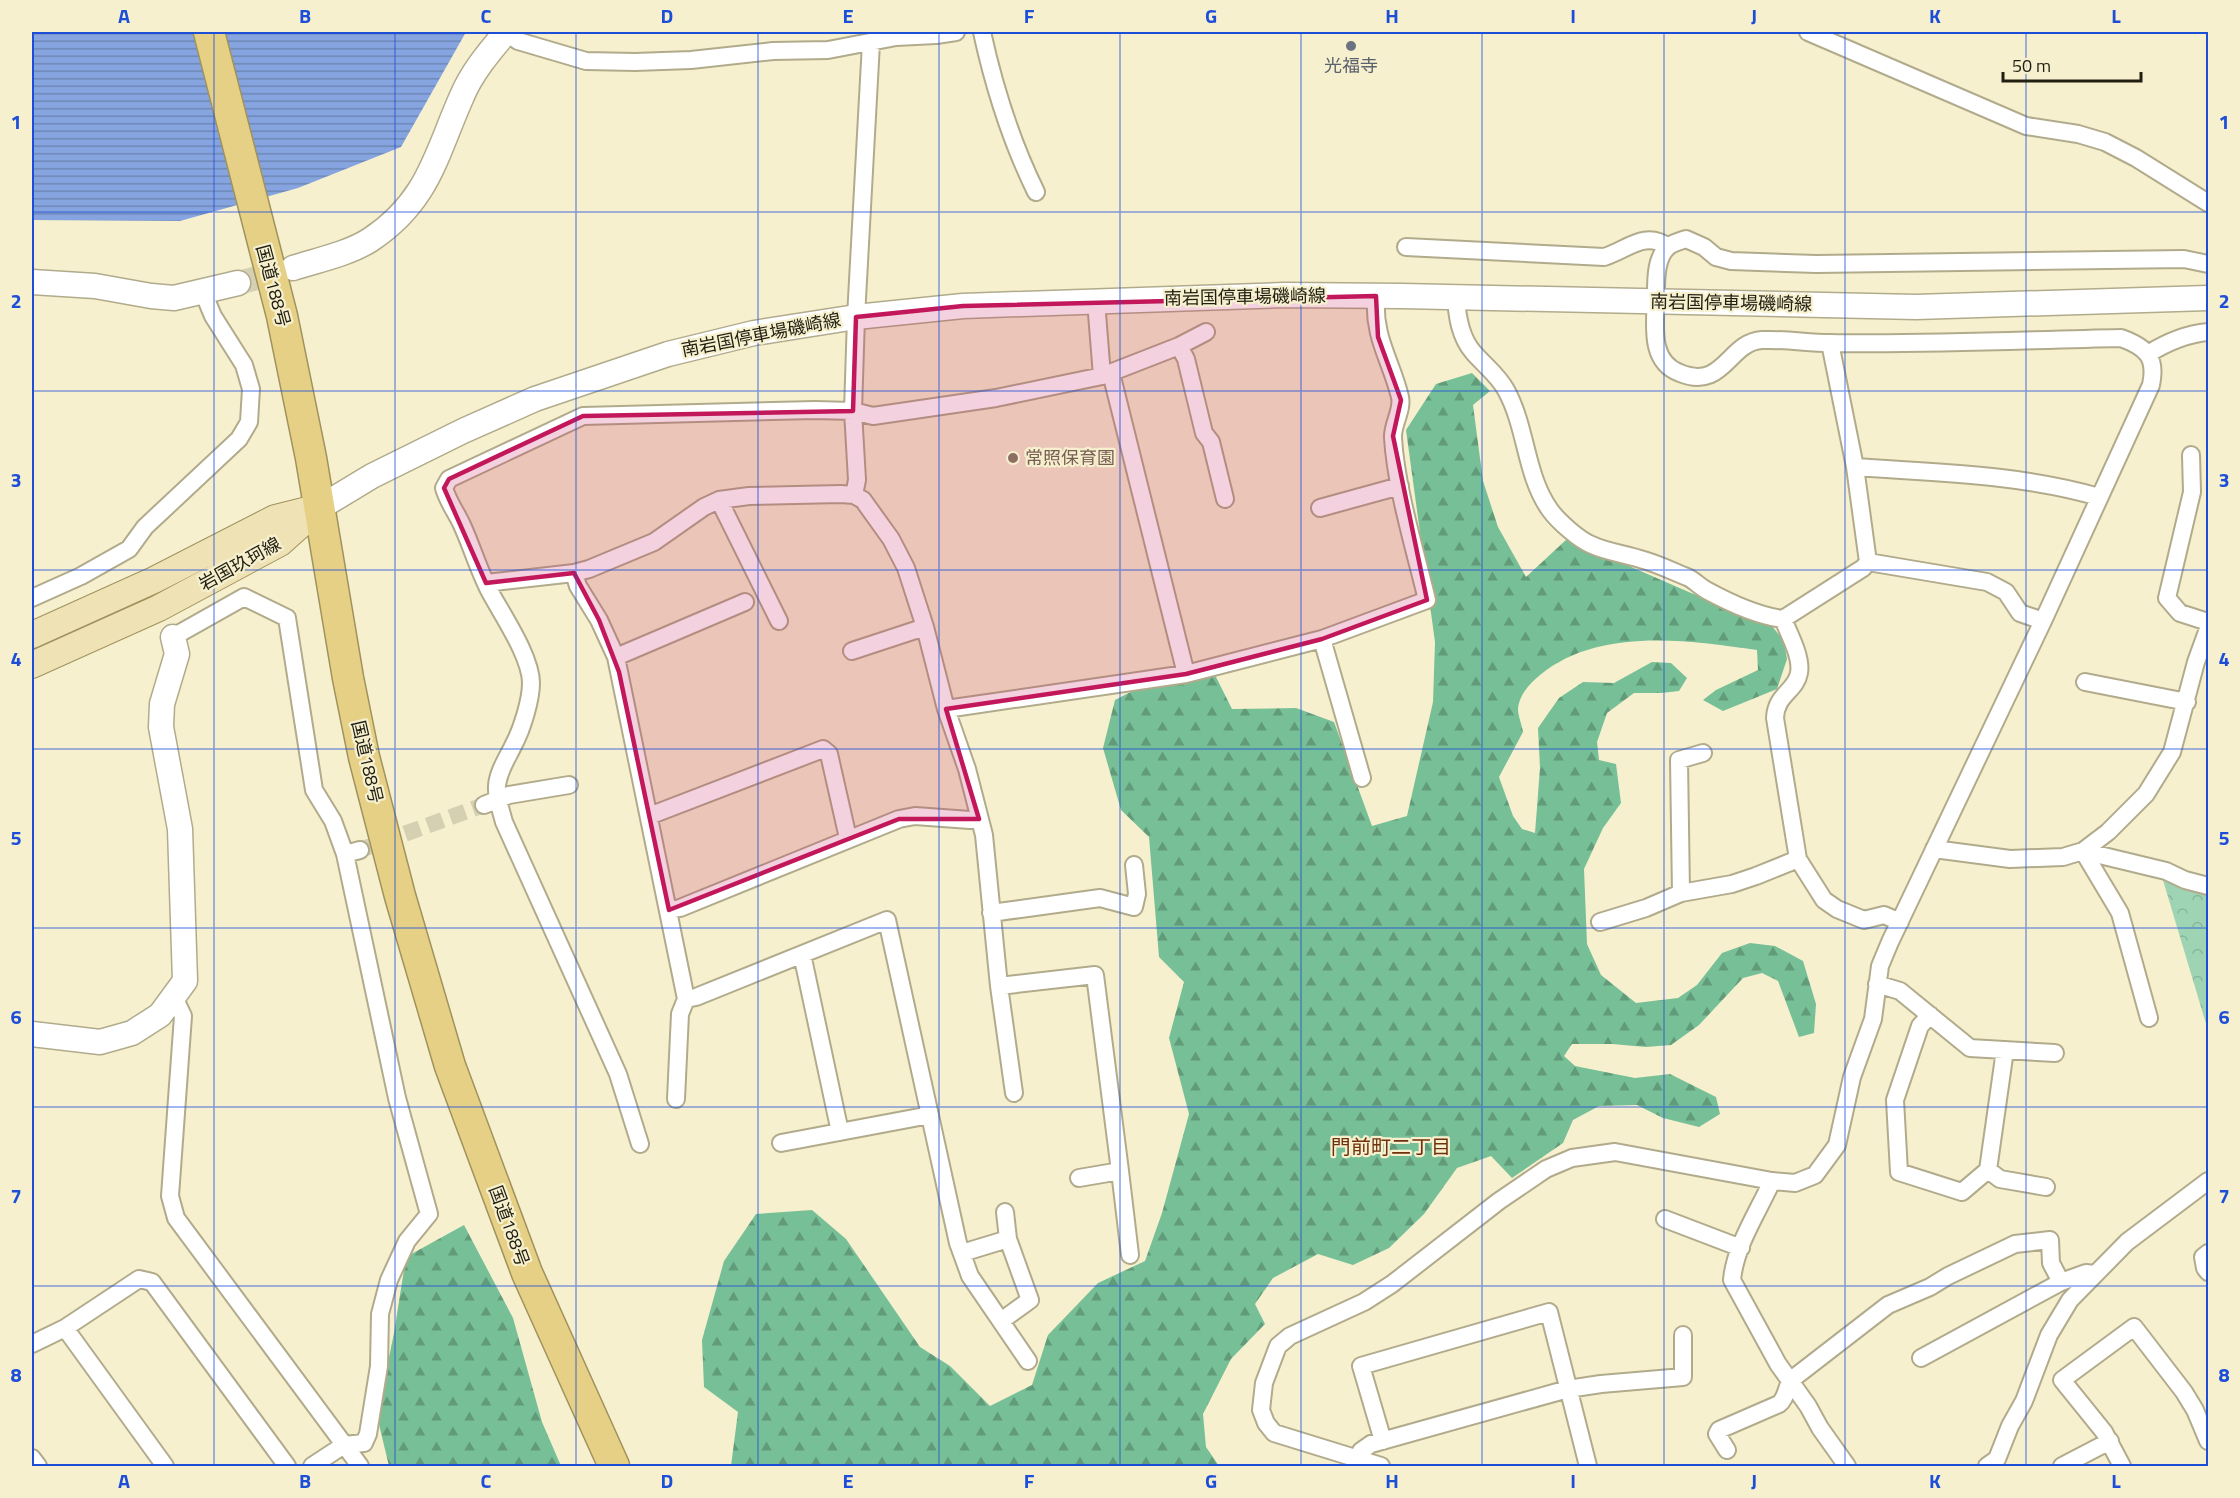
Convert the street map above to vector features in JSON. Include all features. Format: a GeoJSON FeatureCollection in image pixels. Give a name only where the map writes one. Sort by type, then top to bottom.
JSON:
{"type":"FeatureCollection","features":[{"type":"Feature","properties":{"kind":"highway","name":"国道188号"},"geometry":{"type":"LineString","coordinates":[[209,32],[282,316],[364,757],[400,896],[450,1066],[527,1273],[614,1467]]}},
{"type":"Feature","properties":{"kind":"main road"},"geometry":{"type":"LineString","coordinates":[[293,268],[360,245],[398,218],[429,177],[463,93],[480,65],[506,32]]}},
{"type":"Feature","properties":{"kind":"main road"},"geometry":{"type":"LineString","coordinates":[[32,282],[95,286],[174,298],[238,283]]}},
{"type":"Feature","properties":{"kind":"main road","name":"南岩国停車場磯崎線"},"geometry":{"type":"LineString","coordinates":[[319,508],[382,471],[535,399],[668,354],[754,333],[856,317],[963,306],[1284,295],[1917,307],[2208,298]]}},
{"type":"Feature","properties":{"kind":"main road","name":"岩国玖珂線"},"geometry":{"type":"LineString","coordinates":[[32,635],[154,580],[275,518],[319,508]]}},
{"type":"Feature","properties":{"kind":"main road","name":"岩国玖珂線"},"geometry":{"type":"LineString","coordinates":[[32,665],[159,608],[280,543],[319,508]]}},
{"type":"Feature","properties":{"kind":"main road"},"geometry":{"type":"LineString","coordinates":[[32,1034],[100,1041],[132,1033],[160,1015],[185,981],[180,829],[161,727],[162,704],[177,654],[173,637]]}},
{"type":"Feature","properties":{"kind":"street"},"geometry":{"type":"LineString","coordinates":[[506,32],[518,41],[586,61],[635,62],[691,60],[773,51],[828,50],[896,37],[956,32]]}},
{"type":"Feature","properties":{"kind":"street"},"geometry":{"type":"LineString","coordinates":[[982,32],[997,92],[1020,161],[1036,192]]}},
{"type":"Feature","properties":{"kind":"street"},"geometry":{"type":"LineString","coordinates":[[1808,32],[2026,126],[2078,134],[2105,142],[2208,202]]}},
{"type":"Feature","properties":{"kind":"street"},"geometry":{"type":"LineString","coordinates":[[854,495],[857,480],[853,411],[856,317],[871,43]]}},
{"type":"Feature","properties":{"kind":"street"},"geometry":{"type":"LineString","coordinates":[[1406,247],[1604,257],[1648,239],[1659,240],[1668,247]]}},
{"type":"Feature","properties":{"kind":"street"},"geometry":{"type":"LineString","coordinates":[[1381,1467],[1378,1464],[1357,1460],[1274,1433],[1266,1424],[1261,1410],[1264,1383],[1278,1346],[1290,1336],[1364,1302],[1392,1284],[1499,1201],[1546,1169],[1572,1158],[1615,1152],[1772,1181],[1795,1183],[1815,1174],[1837,1145],[1852,1077],[1873,1019],[1880,966],[2043,621],[2151,385],[2154,369],[2148,354],[2135,343],[2121,338],[1830,343],[1761,340],[1749,343],[1738,350],[1717,372],[1695,377],[1679,373],[1666,365],[1657,349],[1656,272],[1668,247],[1686,239],[1704,247],[1716,256],[1731,261],[1805,264],[2184,259],[2208,262]]}},
{"type":"Feature","properties":{"kind":"street"},"geometry":{"type":"LineString","coordinates":[[32,598],[81,576],[129,549],[144,527],[239,439],[249,422],[251,388],[243,365],[213,316],[203,292]]}},
{"type":"Feature","properties":{"kind":"street"},"geometry":{"type":"LineString","coordinates":[[946,709],[1186,674],[1322,639],[1427,600],[1400,486],[1393,435],[1401,400],[1378,337],[1374,312],[1376,296]]}},
{"type":"Feature","properties":{"kind":"street"},"geometry":{"type":"LineString","coordinates":[[1456,297],[1457,320],[1466,340],[1471,350],[1500,380],[1507,392],[1521,428],[1530,467],[1539,489],[1562,524],[1590,545],[1644,560],[1690,579],[1706,590],[1743,607],[1773,618],[1783,619],[1863,568],[1868,562],[1856,467],[1830,343]]}},
{"type":"Feature","properties":{"kind":"street"},"geometry":{"type":"LineString","coordinates":[[1096,300],[1107,375],[1186,674]]}},
{"type":"Feature","properties":{"kind":"street"},"geometry":{"type":"LineString","coordinates":[[491,802],[501,771],[516,741],[525,714],[531,685],[530,670],[486,583],[461,523],[447,498],[444,488],[449,479],[583,416],[815,410],[853,411],[873,416],[901,413],[996,398],[1107,375],[1179,346],[1206,332]]}},
{"type":"Feature","properties":{"kind":"street"},"geometry":{"type":"LineString","coordinates":[[2148,354],[2165,344],[2195,333],[2208,332]]}},
{"type":"Feature","properties":{"kind":"street"},"geometry":{"type":"LineString","coordinates":[[1179,346],[1186,360],[1204,433],[1211,442],[1225,499]]}},
{"type":"Feature","properties":{"kind":"street"},"geometry":{"type":"LineString","coordinates":[[2191,455],[2192,492],[2167,598],[2180,613],[2208,622]]}},
{"type":"Feature","properties":{"kind":"street"},"geometry":{"type":"LineString","coordinates":[[1856,467],[2003,478],[2043,483],[2099,497]]}},
{"type":"Feature","properties":{"kind":"street"},"geometry":{"type":"LineString","coordinates":[[1320,508],[1400,486]]}},
{"type":"Feature","properties":{"kind":"street"},"geometry":{"type":"LineString","coordinates":[[486,583],[573,573],[654,542],[704,507],[719,500],[749,496],[854,495],[863,500],[891,539],[906,568],[946,709],[967,769],[984,835],[999,986],[1014,1093]]}},
{"type":"Feature","properties":{"kind":"street"},"geometry":{"type":"LineString","coordinates":[[719,500],[779,621]]}},
{"type":"Feature","properties":{"kind":"street"},"geometry":{"type":"LineString","coordinates":[[1868,562],[1987,582],[2006,592],[2020,613],[2043,621]]}},
{"type":"Feature","properties":{"kind":"street"},"geometry":{"type":"LineString","coordinates":[[573,573],[616,657],[669,910],[686,999],[680,1014],[676,1099]]}},
{"type":"Feature","properties":{"kind":"street"},"geometry":{"type":"LineString","coordinates":[[173,637],[244,597],[286,618],[314,790],[352,852],[397,1098],[429,1214],[407,1241],[389,1280],[380,1314],[379,1366],[368,1434],[364,1443],[344,1445],[312,1467]]}},
{"type":"Feature","properties":{"kind":"street"},"geometry":{"type":"LineString","coordinates":[[616,657],[744,602]]}},
{"type":"Feature","properties":{"kind":"street"},"geometry":{"type":"LineString","coordinates":[[1783,619],[1798,658],[1799,674],[1778,701],[1775,718],[1798,859],[1824,900],[1837,909],[1864,920],[1884,915],[1900,922]]}},
{"type":"Feature","properties":{"kind":"street"},"geometry":{"type":"LineString","coordinates":[[852,651],[924,627]]}},
{"type":"Feature","properties":{"kind":"street"},"geometry":{"type":"LineString","coordinates":[[1934,849],[2010,859],[2063,857],[2083,850],[2108,832],[2146,794],[2172,752],[2187,702],[2202,664],[2208,629]]}},
{"type":"Feature","properties":{"kind":"street"},"geometry":{"type":"LineString","coordinates":[[1322,639],[1362,778]]}},
{"type":"Feature","properties":{"kind":"street"},"geometry":{"type":"LineString","coordinates":[[2085,682],[2187,702]]}},
{"type":"Feature","properties":{"kind":"street"},"geometry":{"type":"LineString","coordinates":[[649,816],[823,749],[829,754],[848,838]]}},
{"type":"Feature","properties":{"kind":"street"},"geometry":{"type":"LineString","coordinates":[[1681,893],[1679,760],[1703,753]]}},
{"type":"Feature","properties":{"kind":"street"},"geometry":{"type":"LineString","coordinates":[[491,802],[509,795],[569,785]]}},
{"type":"Feature","properties":{"kind":"street"},"geometry":{"type":"LineString","coordinates":[[491,802],[504,822],[618,1074],[640,1144]]}},
{"type":"Feature","properties":{"kind":"street"},"geometry":{"type":"LineString","coordinates":[[669,910],[680,908],[899,819],[915,816],[979,819]]}},
{"type":"Feature","properties":{"kind":"street"},"geometry":{"type":"LineString","coordinates":[[2083,850],[2166,871],[2185,880],[2208,886]]}},
{"type":"Feature","properties":{"kind":"street"},"geometry":{"type":"LineString","coordinates":[[2083,850],[2120,913],[2149,1017]]}},
{"type":"Feature","properties":{"kind":"street"},"geometry":{"type":"LineString","coordinates":[[1600,922],[1646,908],[1681,893],[1732,884],[1798,859]]}},
{"type":"Feature","properties":{"kind":"street"},"geometry":{"type":"LineString","coordinates":[[991,913],[1100,898],[1134,907],[1137,894],[1134,865]]}},
{"type":"Feature","properties":{"kind":"street"},"geometry":{"type":"LineString","coordinates":[[686,999],[696,998],[887,920],[962,1253],[970,1276],[1028,1361]]}},
{"type":"Feature","properties":{"kind":"street"},"geometry":{"type":"LineString","coordinates":[[802,954],[840,1132]]}},
{"type":"Feature","properties":{"kind":"street"},"geometry":{"type":"LineString","coordinates":[[999,986],[1095,975],[1130,1256]]}},
{"type":"Feature","properties":{"kind":"street"},"geometry":{"type":"LineString","coordinates":[[1877,984],[1900,991],[1970,1048],[2055,1053]]}},
{"type":"Feature","properties":{"kind":"street"},"geometry":{"type":"LineString","coordinates":[[174,996],[183,1016],[170,1196],[176,1218],[360,1467]]}},
{"type":"Feature","properties":{"kind":"street"},"geometry":{"type":"LineString","coordinates":[[1930,1015],[1920,1026],[1895,1100],[1899,1172],[1962,1192],[1988,1170],[2005,1050]]}},
{"type":"Feature","properties":{"kind":"street"},"geometry":{"type":"LineString","coordinates":[[781,1143],[930,1115]]}},
{"type":"Feature","properties":{"kind":"street"},"geometry":{"type":"LineString","coordinates":[[1988,1170],[2000,1179],[2046,1187]]}},
{"type":"Feature","properties":{"kind":"street"},"geometry":{"type":"LineString","coordinates":[[1079,1178],[1120,1172]]}},
{"type":"Feature","properties":{"kind":"street"},"geometry":{"type":"LineString","coordinates":[[1772,1181],[1741,1248],[1732,1280],[1779,1364],[1846,1467]]}},
{"type":"Feature","properties":{"kind":"street"},"geometry":{"type":"LineString","coordinates":[[1987,1467],[1997,1459],[2010,1426],[2024,1401],[2049,1335],[2070,1300],[2127,1242],[2208,1181]]}},
{"type":"Feature","properties":{"kind":"street"},"geometry":{"type":"LineString","coordinates":[[1001,1321],[1030,1300],[1008,1239],[1005,1212]]}},
{"type":"Feature","properties":{"kind":"street"},"geometry":{"type":"LineString","coordinates":[[1665,1219],[1741,1248]]}},
{"type":"Feature","properties":{"kind":"street"},"geometry":{"type":"LineString","coordinates":[[962,1253],[1008,1239]]}},
{"type":"Feature","properties":{"kind":"street"},"geometry":{"type":"LineString","coordinates":[[1727,1450],[1717,1434],[1719,1430],[1784,1401],[1791,1380],[1888,1305],[1930,1287],[2015,1244],[2050,1240],[2051,1263],[2061,1282]]}},
{"type":"Feature","properties":{"kind":"street"},"geometry":{"type":"LineString","coordinates":[[2208,1253],[2203,1257],[2208,1272]]}},
{"type":"Feature","properties":{"kind":"street"},"geometry":{"type":"LineString","coordinates":[[1921,1358],[2061,1282],[2086,1273],[2094,1274]]}},
{"type":"Feature","properties":{"kind":"street"},"geometry":{"type":"LineString","coordinates":[[32,1344],[65,1328],[139,1279],[152,1282],[287,1467]]}},
{"type":"Feature","properties":{"kind":"street"},"geometry":{"type":"LineString","coordinates":[[1383,1441],[1361,1366],[1550,1312],[1588,1467]]}},
{"type":"Feature","properties":{"kind":"street"},"geometry":{"type":"LineString","coordinates":[[2122,1467],[2110,1441],[2062,1380],[2134,1327],[2184,1392],[2195,1410],[2208,1441]]}},
{"type":"Feature","properties":{"kind":"street"},"geometry":{"type":"LineString","coordinates":[[65,1328],[165,1467]]}},
{"type":"Feature","properties":{"kind":"street"},"geometry":{"type":"LineString","coordinates":[[1357,1460],[1361,1451],[1371,1444],[1568,1389],[1683,1377],[1683,1335]]}},
{"type":"Feature","properties":{"kind":"street"},"geometry":{"type":"LineString","coordinates":[[2062,1467],[2110,1441]]}},
{"type":"Feature","properties":{"kind":"street"},"geometry":{"type":"LineString","coordinates":[[32,1458],[38,1467]]}},
{"type":"Feature","properties":{"kind":"highlighted area"},"geometry":{"type":"Polygon","coordinates":[[[1376,296],[1378,337],[1401,400],[1393,436],[1427,600],[1322,639],[1186,674],[946,709],[979,819],[899,819],[669,910],[619,672],[599,620],[574,573],[486,583],[447,498],[444,488],[449,479],[583,416],[853,411],[856,317],[963,306],[1376,296]]]}},
{"type":"Feature","properties":{"kind":"green space"},"geometry":{"type":"Polygon","coordinates":[[[1472,373],[1490,391],[1473,405],[1483,481],[1498,527],[1526,577],[1567,539],[1691,593],[1767,620],[1784,641],[1787,659],[1777,689],[1723,711],[1703,700],[1716,690],[1758,670],[1757,650],[1701,643],[1644,641],[1616,643],[1589,649],[1563,660],[1532,682],[1519,704],[1518,712],[1523,732],[1499,777],[1513,816],[1522,829],[1535,833],[1540,768],[1538,728],[1559,698],[1583,682],[1614,683],[1652,662],[1671,663],[1687,678],[1679,691],[1634,693],[1607,713],[1597,742],[1599,760],[1616,764],[1621,803],[1603,828],[1584,869],[1587,944],[1601,975],[1636,1003],[1678,998],[1697,985],[1722,953],[1750,943],[1775,946],[1803,961],[1816,1004],[1814,1033],[1799,1037],[1778,981],[1762,973],[1743,978],[1699,1025],[1671,1045],[1646,1047],[1572,1044],[1564,1056],[1575,1066],[1635,1078],[1670,1074],[1716,1097],[1720,1114],[1699,1127],[1663,1118],[1637,1105],[1599,1106],[1573,1120],[1563,1143],[1512,1178],[1491,1156],[1457,1168],[1424,1214],[1389,1248],[1353,1265],[1318,1254],[1273,1278],[1255,1304],[1265,1324],[1231,1359],[1203,1414],[1206,1447],[1219,1466],[731,1466],[738,1412],[704,1387],[702,1340],[724,1261],[756,1214],[812,1210],[846,1239],[920,1347],[950,1366],[990,1406],[1032,1385],[1048,1335],[1098,1283],[1145,1261],[1162,1213],[1189,1114],[1169,1038],[1184,982],[1159,957],[1149,837],[1121,810],[1103,748],[1115,700],[1146,684],[1213,671],[1232,709],[1296,708],[1334,722],[1372,826],[1407,816],[1433,702],[1435,642],[1406,430],[1436,384],[1472,373]]]}},
{"type":"Feature","properties":{"kind":"green space"},"geometry":{"type":"Polygon","coordinates":[[[2162,877],[2208,892],[2208,1027],[2207,1027],[2162,877]]]}},
{"type":"Feature","properties":{"kind":"green space"},"geometry":{"type":"Polygon","coordinates":[[[464,1225],[513,1318],[542,1422],[561,1466],[389,1466],[377,1416],[394,1333],[406,1257],[464,1225]]]}},
{"type":"Feature","properties":{"kind":"water"},"geometry":{"type":"Polygon","coordinates":[[[32,32],[466,32],[401,147],[298,188],[180,221],[32,220],[32,32]]]}},
{"type":"Feature","properties":{"kind":"tunnel"},"geometry":{"type":"LineString","coordinates":[[238,283],[288,270]]}},
{"type":"Feature","properties":{"kind":"tunnel"},"geometry":{"type":"LineString","coordinates":[[360,850],[484,805]]}},
{"type":"Feature","properties":{"kind":"place","name":"光福寺"},"geometry":{"type":"Point","coordinates":[1351,46]}},
{"type":"Feature","properties":{"kind":"place","name":"常照保育園"},"geometry":{"type":"Point","coordinates":[1013,458]}},
{"type":"Feature","properties":{"kind":"district","name":"門前町二丁目"},"geometry":{"type":"Point","coordinates":[1391,1147]}}]}
